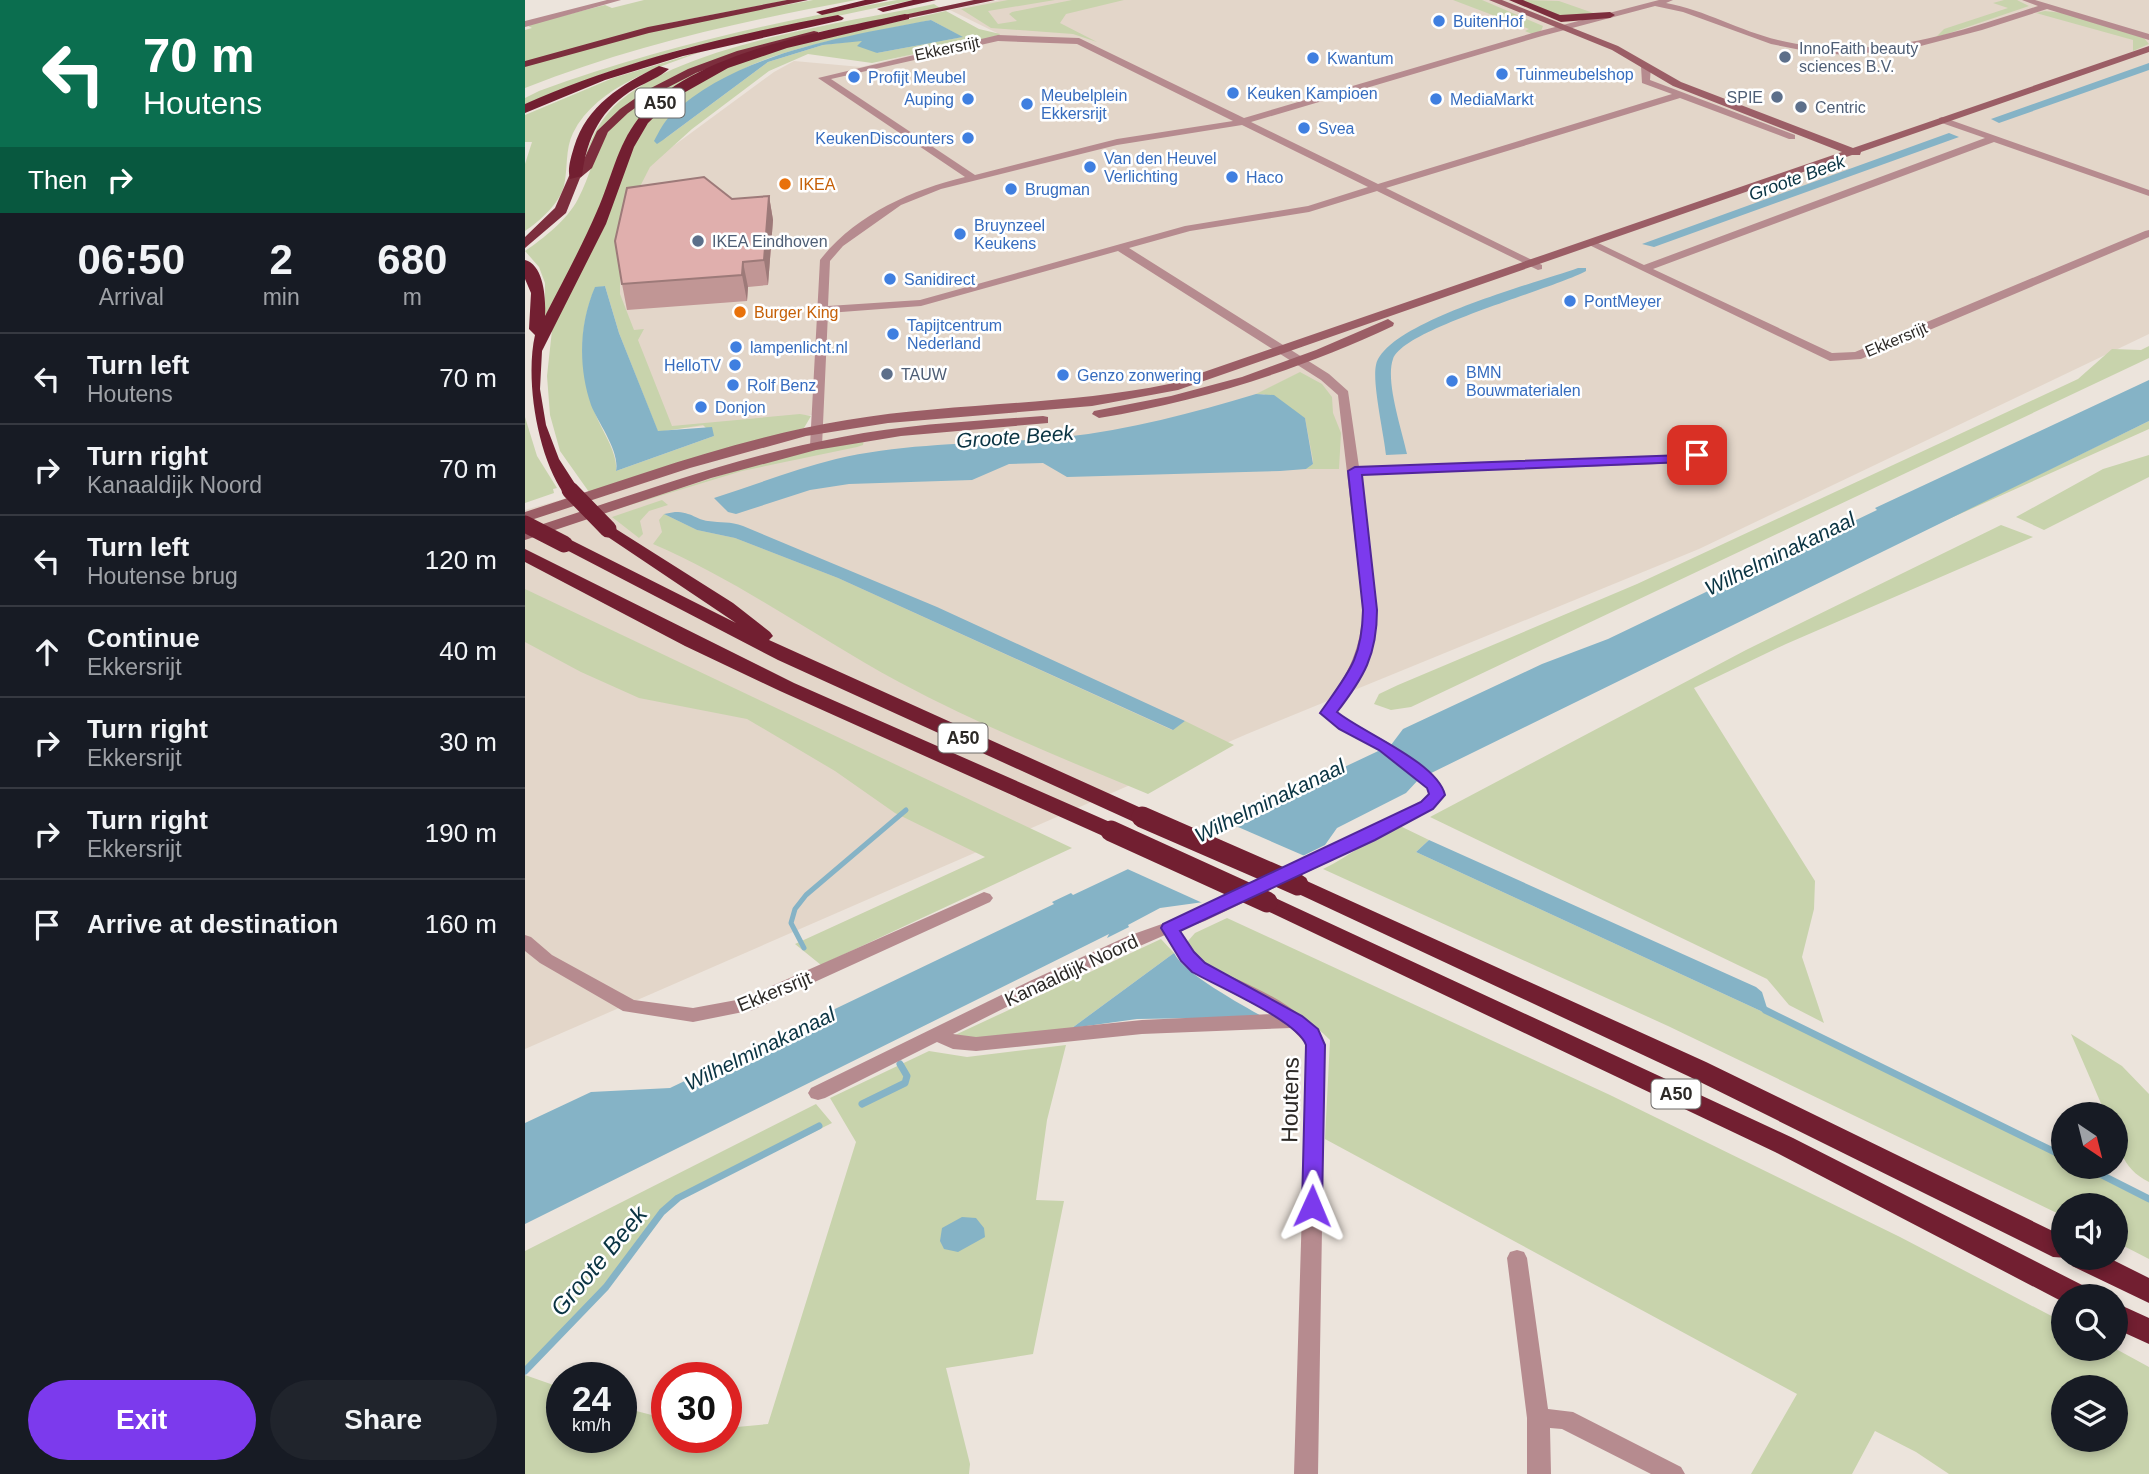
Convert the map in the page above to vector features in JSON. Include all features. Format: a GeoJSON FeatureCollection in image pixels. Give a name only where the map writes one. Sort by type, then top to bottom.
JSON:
{"type":"FeatureCollection","features":[{"type":"Feature","properties":{"kind":"highway"},"geometry":{"type":"LineString","coordinates":[[525,64],[680,23],[803,0]]}},
{"type":"Feature","properties":{"kind":"highway","name":"A50"},"geometry":{"type":"LineString","coordinates":[[525,109],[607,76],[667,56],[743,37],[930,0]]}},
{"type":"Feature","properties":{"kind":"highway"},"geometry":{"type":"LineString","coordinates":[[525,244],[561,210],[575,176],[586,168],[604,131],[624,111],[667,83],[741,53],[805,36],[990,0]]}},
{"type":"Feature","properties":{"kind":"highway"},"geometry":{"type":"LineString","coordinates":[[1514,0],[1568,24],[1610,15]]}},
{"type":"Feature","properties":{"kind":"highway"},"geometry":{"type":"LineString","coordinates":[[525,94],[595,68],[673,44],[752,25],[880,1]]}},
{"type":"Feature","properties":{"kind":"highway","name":"A50"},"geometry":{"type":"LineString","coordinates":[[575,176],[584,130],[599,109],[623,90],[670,66],[705,53],[847,17]]}},
{"type":"Feature","properties":{"kind":"highway","name":"A50"},"geometry":{"type":"LineString","coordinates":[[785,656],[735,611],[661,567],[608,529],[571,491],[544,448],[533,414],[533,362],[542,333],[548,328],[605,208],[633,131],[648,112],[685,85],[750,57],[818,36],[905,17]]}},
{"type":"Feature","properties":{"kind":"highway","name":"A50"},"geometry":{"type":"LineString","coordinates":[[525,264],[539,292],[537,329],[542,333]]}},
{"type":"Feature","properties":{"kind":"highway","name":"A50"},"geometry":{"type":"LineString","coordinates":[[525,524],[785,656],[1298,885],[1697,1069],[2051,1243]]}},
{"type":"Feature","properties":{"kind":"highway","name":"A50"},"geometry":{"type":"LineString","coordinates":[[526,561],[787,688],[1267,902],[1784,1145],[2055,1284]]}},
{"type":"Feature","properties":{"kind":"highway"},"geometry":{"type":"LineString","coordinates":[[2106,1270],[2149,1291]]}},
{"type":"Feature","properties":{"kind":"highway"},"geometry":{"type":"LineString","coordinates":[[2128,1321],[2149,1332]]}},
{"type":"Feature","properties":{"kind":"main road"},"geometry":{"type":"LineString","coordinates":[[1494,0],[1646,53],[1706,88],[1861,151]]}},
{"type":"Feature","properties":{"kind":"main road"},"geometry":{"type":"LineString","coordinates":[[1568,24],[1698,93],[1861,151],[1954,124],[1970,113]]}},
{"type":"Feature","properties":{"kind":"main road"},"geometry":{"type":"LineString","coordinates":[[525,535],[737,467],[817,438],[906,416],[1068,406],[1119,399],[1174,387],[1594,245],[1941,120],[1970,113],[2149,49]]}},
{"type":"Feature","properties":{"kind":"main road"},"geometry":{"type":"LineString","coordinates":[[525,517],[760,442],[1073,418],[1127,410],[1214,388],[1354,340],[1411,312],[1535,265]]}},
{"type":"Feature","properties":{"kind":"street"},"geometry":{"type":"LineString","coordinates":[[525,24],[617,0]]}},
{"type":"Feature","properties":{"kind":"street"},"geometry":{"type":"LineString","coordinates":[[1568,24],[1669,0]]}},
{"type":"Feature","properties":{"kind":"street"},"geometry":{"type":"LineString","coordinates":[[2026,0],[2149,37]]}},
{"type":"Feature","properties":{"kind":"street"},"geometry":{"type":"LineString","coordinates":[[817,438],[822,273],[825,260],[832,251],[897,203],[914,194],[1090,148],[1239,121],[1529,38],[1568,24],[1658,3],[1778,43],[1857,52],[1913,48],[2047,6]]}},
{"type":"Feature","properties":{"kind":"street","name":"Ekkersrijt"},"geometry":{"type":"LineString","coordinates":[[973,178],[823,78],[998,38],[1070,39],[1535,265]]}},
{"type":"Feature","properties":{"kind":"street"},"geometry":{"type":"LineString","coordinates":[[1646,66],[1645,80],[1791,137]]}},
{"type":"Feature","properties":{"kind":"street"},"geometry":{"type":"LineString","coordinates":[[1665,77],[1666,82],[1679,90],[1679,95]]}},
{"type":"Feature","properties":{"kind":"street"},"geometry":{"type":"LineString","coordinates":[[822,310],[921,303],[1189,228],[1309,209],[1679,95]]}},
{"type":"Feature","properties":{"kind":"street"},"geometry":{"type":"LineString","coordinates":[[1941,120],[2149,193]]}},
{"type":"Feature","properties":{"kind":"street"},"geometry":{"type":"LineString","coordinates":[[1645,268],[1995,138]]}},
{"type":"Feature","properties":{"kind":"street","name":"Ekkersrijt"},"geometry":{"type":"LineString","coordinates":[[1594,245],[1830,357],[1857,356],[2149,233]]}},
{"type":"Feature","properties":{"kind":"street"},"geometry":{"type":"LineString","coordinates":[[1121,248],[1335,384],[1344,394],[1355,471],[1685,458],[1697,455]]}},
{"type":"Feature","properties":{"kind":"street","name":"Kanaaldijk Noord"},"geometry":{"type":"LineString","coordinates":[[818,1093],[1134,940],[1170,928],[1369,836],[1434,800],[1437,790],[1425,777],[1385,746],[1345,726],[1328,713],[1349,686],[1365,656],[1370,632],[1355,471]]}},
{"type":"Feature","properties":{"kind":"street","name":"Ekkersrijt"},"geometry":{"type":"LineString","coordinates":[[525,942],[546,959],[630,1006],[693,1015],[746,1005],[984,898]]}},
{"type":"Feature","properties":{"kind":"street","name":"Houtens"},"geometry":{"type":"LineString","coordinates":[[1170,928],[1187,957],[1198,968],[1295,1020],[1312,1033],[1315,1045],[1306,1474]]}},
{"type":"Feature","properties":{"kind":"street"},"geometry":{"type":"LineString","coordinates":[[937,1034],[953,1042],[977,1044],[1142,1027],[1295,1020]]}},
{"type":"Feature","properties":{"kind":"street"},"geometry":{"type":"LineString","coordinates":[[1517,1258],[1538,1418],[1539,1474]]}},
{"type":"Feature","properties":{"kind":"street"},"geometry":{"type":"LineString","coordinates":[[1538,1418],[1565,1419],[1673,1474]]}},
{"type":"Feature","properties":{"kind":"shaded area"},"geometry":{"type":"Polygon","coordinates":[[[1000,0],[2149,0],[2149,334],[1699,549],[1247,734],[525,1049],[525,510],[811,428],[812,415],[667,430],[609,278],[623,183],[774,72],[794,61],[861,67],[997,33],[950,10],[1000,0]]]}},
{"type":"Feature","properties":{"kind":"green space"},"geometry":{"type":"Polygon","coordinates":[[[644,0],[788,0],[674,22],[525,62],[525,30],[532,28],[526,25],[605,5],[612,8],[644,0]]]}},
{"type":"Feature","properties":{"kind":"green space"},"geometry":{"type":"Polygon","coordinates":[[[813,0],[856,0],[647,47],[525,88],[525,66],[680,24],[813,0]]]}},
{"type":"Feature","properties":{"kind":"green space"},"geometry":{"type":"Polygon","coordinates":[[[897,0],[913,0],[682,49],[602,74],[525,105],[525,98],[539,91],[671,49],[806,17],[897,0]]]}},
{"type":"Feature","properties":{"kind":"green space"},"geometry":{"type":"Polygon","coordinates":[[[1008,0],[1055,0],[988,11],[998,24],[1017,21],[1009,14],[1012,12],[1072,0],[1124,0],[1066,14],[1060,23],[1097,42],[1073,34],[991,28],[961,9],[1008,0]]]}},
{"type":"Feature","properties":{"kind":"green space"},"geometry":{"type":"Polygon","coordinates":[[[1453,0],[1482,0],[1543,26],[1541,31],[1532,34],[1525,31],[1529,29],[1453,0]]]}},
{"type":"Feature","properties":{"kind":"green space"},"geometry":{"type":"Polygon","coordinates":[[[1520,0],[1559,1],[1599,15],[1558,15],[1520,0]]]}},
{"type":"Feature","properties":{"kind":"green space"},"geometry":{"type":"Polygon","coordinates":[[[2017,0],[2029,6],[1935,38],[1944,29],[2008,8],[1993,3],[2017,0]]]}},
{"type":"Feature","properties":{"kind":"green space"},"geometry":{"type":"Polygon","coordinates":[[[934,4],[940,8],[813,33],[714,61],[618,112],[582,171],[591,140],[608,113],[635,90],[671,70],[761,40],[934,4]]]}},
{"type":"Feature","properties":{"kind":"green space"},"geometry":{"type":"Polygon","coordinates":[[[946,11],[979,29],[1000,34],[872,63],[808,54],[769,71],[692,129],[650,167],[630,206],[620,251],[620,294],[634,330],[644,329],[638,340],[672,426],[800,414],[811,416],[804,428],[589,492],[560,451],[550,415],[547,376],[552,330],[636,132],[672,97],[730,66],[792,45],[946,11]],[[931,20],[798,49],[748,67],[721,84],[663,140],[768,62],[823,45],[863,40],[877,53],[962,37],[931,20]],[[605,286],[595,288],[585,320],[584,371],[592,404],[613,452],[616,471],[714,436],[703,425],[658,432],[619,333],[605,286]]]}},
{"type":"Feature","properties":{"kind":"green space"},"geometry":{"type":"Polygon","coordinates":[[[2036,13],[2063,13],[2144,38],[2149,44],[2133,51],[2133,40],[2036,13]]]}},
{"type":"Feature","properties":{"kind":"green space"},"geometry":{"type":"Polygon","coordinates":[[[709,49],[632,79],[598,102],[584,116],[573,133],[562,193],[543,217],[525,231],[525,164],[532,142],[525,142],[525,115],[613,78],[709,49]]]}},
{"type":"Feature","properties":{"kind":"green space"},"geometry":{"type":"Polygon","coordinates":[[[748,56],[644,113],[629,132],[601,210],[545,326],[545,283],[539,267],[525,251],[555,228],[573,207],[609,131],[622,116],[654,92],[691,75],[748,56]]]}},
{"type":"Feature","properties":{"kind":"green space"},"geometry":{"type":"Polygon","coordinates":[[[2149,346],[2149,358],[1411,707],[1391,710],[1374,704],[1379,694],[1398,685],[1637,584],[2078,379],[2112,349],[2141,350],[2149,346]]]}},
{"type":"Feature","properties":{"kind":"green space"},"geometry":{"type":"Polygon","coordinates":[[[1300,372],[1322,384],[1332,397],[1333,413],[1341,433],[1339,469],[1306,469],[1313,464],[1313,460],[1305,418],[1264,394],[1256,394],[1300,372]]]}},
{"type":"Feature","properties":{"kind":"green space"},"geometry":{"type":"Polygon","coordinates":[[[525,417],[537,456],[557,488],[553,489],[554,493],[525,503],[525,417]]]}},
{"type":"Feature","properties":{"kind":"green space"},"geometry":{"type":"Polygon","coordinates":[[[2149,421],[2149,429],[1931,527],[2149,421]]]}},
{"type":"Feature","properties":{"kind":"green space"},"geometry":{"type":"Polygon","coordinates":[[[864,439],[863,445],[857,447],[742,471],[607,512],[778,457],[864,439]]]}},
{"type":"Feature","properties":{"kind":"green space"},"geometry":{"type":"Polygon","coordinates":[[[2149,455],[2149,477],[2044,530],[2016,517],[2103,469],[2149,455]]]}},
{"type":"Feature","properties":{"kind":"green space"},"geometry":{"type":"Polygon","coordinates":[[[662,500],[668,505],[649,511],[640,521],[643,534],[639,538],[612,517],[662,500]]]}},
{"type":"Feature","properties":{"kind":"green space"},"geometry":{"type":"Polygon","coordinates":[[[664,514],[697,530],[735,538],[838,578],[1172,730],[1185,721],[1234,745],[1148,794],[929,698],[716,575],[653,544],[662,532],[659,520],[664,514]]]}},
{"type":"Feature","properties":{"kind":"green space"},"geometry":{"type":"Polygon","coordinates":[[[2001,525],[2033,537],[1786,644],[1694,688],[1815,881],[1814,909],[1802,957],[1824,1023],[1789,1005],[1767,979],[1430,817],[1746,650],[2001,525]]]}},
{"type":"Feature","properties":{"kind":"green space"},"geometry":{"type":"Polygon","coordinates":[[[525,589],[1072,848],[821,965],[795,944],[985,857],[895,813],[835,771],[747,719],[639,698],[581,672],[525,642],[525,589]]]}},
{"type":"Feature","properties":{"kind":"green space"},"geometry":{"type":"Polygon","coordinates":[[[1398,825],[1429,840],[1416,852],[1763,1012],[2051,1153],[2051,1180],[2106,1180],[2149,1202],[2149,1259],[2128,1248],[2128,1193],[2051,1193],[2051,1210],[1668,1026],[1323,869],[1398,825]]]}},
{"type":"Feature","properties":{"kind":"green space"},"geometry":{"type":"Polygon","coordinates":[[[1227,918],[1610,1095],[1900,1237],[2051,1316],[2051,1361],[2128,1361],[2128,1356],[2149,1367],[2149,1474],[1949,1474],[1916,1452],[1875,1431],[1852,1474],[1751,1474],[1797,1394],[1325,1139],[1330,1040],[1297,1014],[1204,964],[1188,951],[1188,941],[1195,933],[1227,918]]]}},
{"type":"Feature","properties":{"kind":"green space"},"geometry":{"type":"Polygon","coordinates":[[[1161,939],[1174,953],[1072,1028],[993,1040],[955,1035],[1161,939]]]}},
{"type":"Feature","properties":{"kind":"green space"},"geometry":{"type":"Polygon","coordinates":[[[2071,1034],[2122,1066],[2149,1094],[2149,1182],[2128,1165],[2128,1102],[2100,1102],[2071,1034]]]}},
{"type":"Feature","properties":{"kind":"green space"},"geometry":{"type":"Polygon","coordinates":[[[1066,1045],[1047,1120],[1036,1200],[1064,1201],[1033,1354],[946,1368],[970,1464],[969,1474],[525,1474],[525,1375],[546,1382],[546,1453],[637,1453],[637,1411],[651,1415],[651,1453],[742,1453],[742,1426],[768,1424],[856,1142],[830,1098],[929,1051],[967,1057],[1066,1045]]]}},
{"type":"Feature","properties":{"kind":"green space"},"geometry":{"type":"Polygon","coordinates":[[[816,1104],[832,1123],[665,1206],[633,1254],[577,1319],[525,1373],[525,1251],[816,1104]]]}},
{"type":"Feature","properties":{"kind":"water"},"geometry":{"type":"Polygon","coordinates":[[[931,20],[963,37],[877,53],[857,46],[862,41],[823,45],[768,62],[663,140],[657,144],[654,141],[669,117],[698,93],[760,62],[829,41],[931,20]]]}},
{"type":"Feature","properties":{"kind":"water"},"geometry":{"type":"Polygon","coordinates":[[[2149,63],[2149,70],[1999,123],[1991,119],[2149,63]]]}},
{"type":"Feature","properties":{"kind":"water"},"geometry":{"type":"Polygon","coordinates":[[[1949,133],[1959,137],[1654,247],[1642,244],[1949,133]]]}},
{"type":"Feature","properties":{"kind":"water"},"geometry":{"type":"Polygon","coordinates":[[[1578,268],[1586,268],[1586,271],[1481,310],[1423,335],[1403,347],[1393,359],[1391,380],[1407,454],[1386,455],[1375,373],[1376,365],[1386,349],[1433,319],[1578,268]]]}},
{"type":"Feature","properties":{"kind":"water"},"geometry":{"type":"Polygon","coordinates":[[[605,286],[619,333],[658,431],[712,427],[714,436],[616,471],[612,446],[591,405],[582,361],[583,331],[590,301],[595,287],[605,286]]]}},
{"type":"Feature","properties":{"kind":"water","name":"Wilhelminakanaal"},"geometry":{"type":"Polygon","coordinates":[[[2149,380],[2149,421],[1419,779],[1406,793],[1337,828],[1325,845],[1211,901],[1160,908],[1107,938],[1109,934],[525,1224],[525,1123],[591,1092],[670,1088],[1054,904],[1052,902],[1071,893],[1073,895],[1391,745],[1403,729],[1542,664],[1608,639],[1877,510],[1875,508],[2149,380]]]}},
{"type":"Feature","properties":{"kind":"water"},"geometry":{"type":"Polygon","coordinates":[[[1256,394],[1274,395],[1305,418],[1313,464],[1306,469],[1280,471],[1067,477],[1043,463],[1009,464],[972,480],[849,484],[810,490],[736,514],[728,512],[714,498],[805,467],[864,453],[921,446],[1035,440],[1088,434],[1161,420],[1256,394]]]}},
{"type":"Feature","properties":{"kind":"water"},"geometry":{"type":"Polygon","coordinates":[[[675,512],[743,526],[937,607],[1185,721],[1173,730],[838,578],[735,538],[697,530],[664,514],[675,512]]]}},
{"type":"Feature","properties":{"kind":"water"},"geometry":{"type":"Polygon","coordinates":[[[1429,840],[1756,987],[1762,992],[1767,1008],[1763,1012],[1416,852],[1429,840]]]}},
{"type":"Feature","properties":{"kind":"water"},"geometry":{"type":"Polygon","coordinates":[[[1174,953],[1201,979],[1263,1017],[1137,1019],[1072,1028],[1174,953]]]}},
{"type":"Feature","properties":{"kind":"water"},"geometry":{"type":"Polygon","coordinates":[[[962,1217],[976,1218],[984,1228],[985,1237],[958,1252],[944,1249],[940,1241],[942,1228],[962,1217]]]}},
{"type":"Feature","properties":{"kind":"pier"},"geometry":{"type":"Polygon","coordinates":[[[1222,820],[1307,857],[1207,905],[1123,867],[1222,820]]]}},
{"type":"Feature","properties":{"kind":"building","name":"IKEA Eindhoven"},"geometry":{"type":"Polygon","coordinates":[[[704,177],[732,199],[769,196],[764,260],[743,262],[742,275],[622,284],[615,241],[627,188],[704,177]]]}},
{"type":"Feature","properties":{"kind":"waterway","name":"Groote Beek"},"geometry":{"type":"LineString","coordinates":[[804,948],[791,923],[795,909],[806,895],[906,810]]}},
{"type":"Feature","properties":{"kind":"waterway"},"geometry":{"type":"LineString","coordinates":[[1765,1010],[2051,1150]]}},
{"type":"Feature","properties":{"kind":"waterway","name":"Groote Beek"},"geometry":{"type":"LineString","coordinates":[[862,1104],[905,1083],[907,1076],[900,1064]]}},
{"type":"Feature","properties":{"kind":"waterway","name":"Groote Beek"},"geometry":{"type":"LineString","coordinates":[[525,1371],[606,1287],[662,1212],[678,1198],[819,1126]]}},
{"type":"Feature","properties":{"kind":"waterway"},"geometry":{"type":"LineString","coordinates":[[2112,1180],[2149,1199]]}},
{"type":"Feature","properties":{"kind":"place","name":"BuitenHof"},"geometry":{"type":"Point","coordinates":[1439,21]}},
{"type":"Feature","properties":{"kind":"place","name":"InnoFaith beauty sciences B.V."},"geometry":{"type":"Point","coordinates":[1785,57]}},
{"type":"Feature","properties":{"kind":"place","name":"Kwantum"},"geometry":{"type":"Point","coordinates":[1313,58]}},
{"type":"Feature","properties":{"kind":"place","name":"Tuinmeubelshop"},"geometry":{"type":"Point","coordinates":[1502,74]}},
{"type":"Feature","properties":{"kind":"place","name":"Profijt Meubel"},"geometry":{"type":"Point","coordinates":[854,77]}},
{"type":"Feature","properties":{"kind":"place","name":"Keuken Kampioen"},"geometry":{"type":"Point","coordinates":[1233,93]}},
{"type":"Feature","properties":{"kind":"place","name":"SPIE"},"geometry":{"type":"Point","coordinates":[1777,97]}},
{"type":"Feature","properties":{"kind":"place","name":"Auping"},"geometry":{"type":"Point","coordinates":[968,99]}},
{"type":"Feature","properties":{"kind":"place","name":"MediaMarkt"},"geometry":{"type":"Point","coordinates":[1436,99]}},
{"type":"Feature","properties":{"kind":"place","name":"Meubelplein Ekkersrijt"},"geometry":{"type":"Point","coordinates":[1027,104]}},
{"type":"Feature","properties":{"kind":"place","name":"Centric"},"geometry":{"type":"Point","coordinates":[1801,107]}},
{"type":"Feature","properties":{"kind":"place","name":"Svea"},"geometry":{"type":"Point","coordinates":[1304,128]}},
{"type":"Feature","properties":{"kind":"place","name":"KeukenDiscounters"},"geometry":{"type":"Point","coordinates":[968,138]}},
{"type":"Feature","properties":{"kind":"place","name":"Van den Heuvel Verlichting"},"geometry":{"type":"Point","coordinates":[1090,167]}},
{"type":"Feature","properties":{"kind":"place","name":"Haco"},"geometry":{"type":"Point","coordinates":[1232,177]}},
{"type":"Feature","properties":{"kind":"place","name":"IKEA"},"geometry":{"type":"Point","coordinates":[785,184]}},
{"type":"Feature","properties":{"kind":"place","name":"Brugman"},"geometry":{"type":"Point","coordinates":[1011,189]}},
{"type":"Feature","properties":{"kind":"place","name":"Bruynzeel Keukens"},"geometry":{"type":"Point","coordinates":[960,234]}},
{"type":"Feature","properties":{"kind":"place","name":"IKEA Eindhoven"},"geometry":{"type":"Point","coordinates":[698,241]}},
{"type":"Feature","properties":{"kind":"place","name":"Sanidirect"},"geometry":{"type":"Point","coordinates":[890,279]}},
{"type":"Feature","properties":{"kind":"place","name":"PontMeyer"},"geometry":{"type":"Point","coordinates":[1570,301]}},
{"type":"Feature","properties":{"kind":"place","name":"Burger King"},"geometry":{"type":"Point","coordinates":[740,312]}},
{"type":"Feature","properties":{"kind":"place","name":"Tapijtcentrum Nederland"},"geometry":{"type":"Point","coordinates":[893,334]}},
{"type":"Feature","properties":{"kind":"place","name":"lampenlicht.nl"},"geometry":{"type":"Point","coordinates":[736,347]}},
{"type":"Feature","properties":{"kind":"place","name":"HelloTV"},"geometry":{"type":"Point","coordinates":[735,365]}},
{"type":"Feature","properties":{"kind":"place","name":"TAUW"},"geometry":{"type":"Point","coordinates":[887,374]}},
{"type":"Feature","properties":{"kind":"place","name":"Genzo zonwering"},"geometry":{"type":"Point","coordinates":[1063,375]}},
{"type":"Feature","properties":{"kind":"place","name":"BMN Bouwmaterialen"},"geometry":{"type":"Point","coordinates":[1452,381]}},
{"type":"Feature","properties":{"kind":"place","name":"Rolf Benz"},"geometry":{"type":"Point","coordinates":[733,385]}},
{"type":"Feature","properties":{"kind":"place","name":"Donjon"},"geometry":{"type":"Point","coordinates":[701,407]}},
{"type":"Feature","properties":{"kind":"route"},"geometry":{"type":"LineString","coordinates":[[1312,1206],[1315,1045],[1312,1033],[1295,1020],[1198,968],[1187,957],[1170,928],[1199,917],[1369,836],[1427,805],[1437,795],[1435,786],[1385,746],[1345,726],[1328,713],[1349,686],[1365,656],[1370,632],[1355,471],[1692,458],[1697,455]]}}]}
